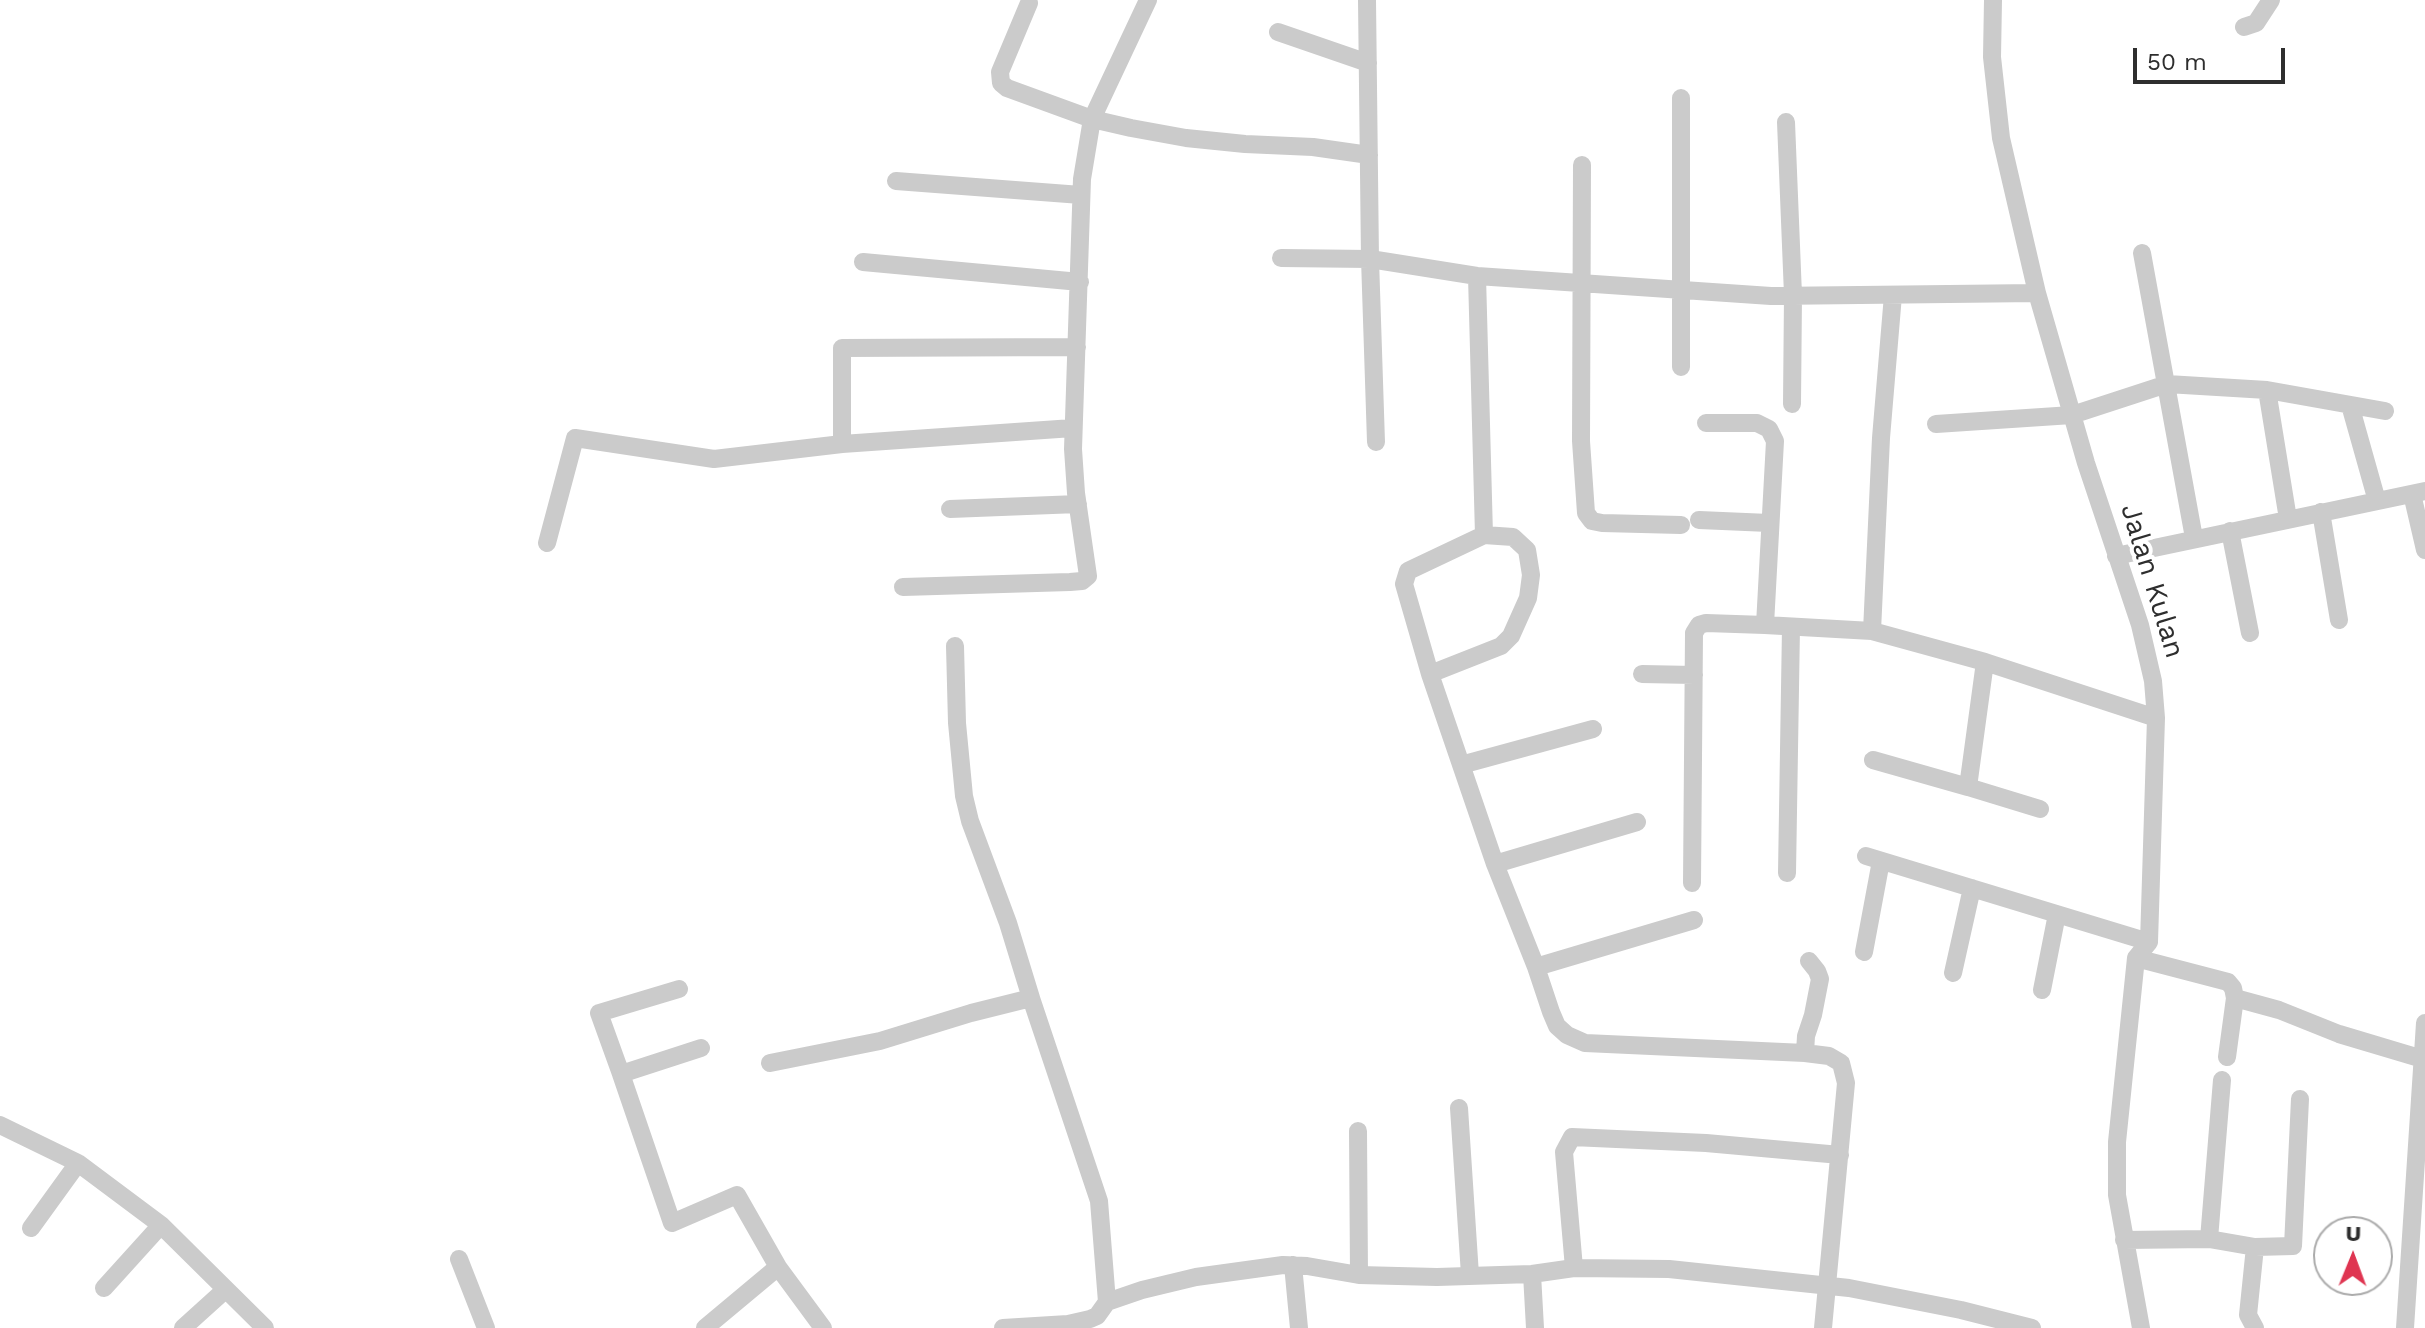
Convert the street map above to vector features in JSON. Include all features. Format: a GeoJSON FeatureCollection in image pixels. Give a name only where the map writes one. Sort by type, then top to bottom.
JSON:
{"type":"FeatureCollection","features":[{"type":"Feature","properties":{"kind":"street"},"geometry":{"type":"LineString","coordinates":[[903,587],[1070,582],[1086,580],[1089,574],[1078,504],[1073,428],[1081,195],[1092,119],[1148,0]]}},
{"type":"Feature","properties":{"kind":"street"},"geometry":{"type":"LineString","coordinates":[[1367,0],[1376,442]]}},
{"type":"Feature","properties":{"kind":"street","name":"Jalan Kulan"},"geometry":{"type":"LineString","coordinates":[[1993,0],[1992,57],[2001,138],[2037,293],[2072,415],[2147,646],[2153,681],[2156,718],[2149,942]]}},
{"type":"Feature","properties":{"kind":"street"},"geometry":{"type":"LineString","coordinates":[[2244,27],[2256,23],[2271,0]]}},
{"type":"Feature","properties":{"kind":"street"},"geometry":{"type":"LineString","coordinates":[[1029,3],[1000,72],[1001,83],[1092,119],[1186,138],[1313,147],[1369,155]]}},
{"type":"Feature","properties":{"kind":"street"},"geometry":{"type":"LineString","coordinates":[[1278,32],[1368,63]]}},
{"type":"Feature","properties":{"kind":"street"},"geometry":{"type":"LineString","coordinates":[[1681,98],[1681,367]]}},
{"type":"Feature","properties":{"kind":"street"},"geometry":{"type":"LineString","coordinates":[[1786,122],[1793,295],[1792,404]]}},
{"type":"Feature","properties":{"kind":"street"},"geometry":{"type":"LineString","coordinates":[[1582,165],[1581,441],[1586,513],[1592,521],[1602,523],[1769,523]]}},
{"type":"Feature","properties":{"kind":"street"},"geometry":{"type":"LineString","coordinates":[[896,181],[1081,195]]}},
{"type":"Feature","properties":{"kind":"street"},"geometry":{"type":"LineString","coordinates":[[2142,253],[2194,538]]}},
{"type":"Feature","properties":{"kind":"street"},"geometry":{"type":"LineString","coordinates":[[1281,258],[1370,259],[1477,276],[1793,295],[2037,293]]}},
{"type":"Feature","properties":{"kind":"street"},"geometry":{"type":"LineString","coordinates":[[863,262],[1080,282]]}},
{"type":"Feature","properties":{"kind":"street"},"geometry":{"type":"LineString","coordinates":[[1477,276],[1484,535]]}},
{"type":"Feature","properties":{"kind":"street"},"geometry":{"type":"LineString","coordinates":[[1872,631],[1881,438],[1893,295]]}},
{"type":"Feature","properties":{"kind":"street"},"geometry":{"type":"LineString","coordinates":[[842,444],[842,348],[1077,347]]}},
{"type":"Feature","properties":{"kind":"street"},"geometry":{"type":"LineString","coordinates":[[1936,424],[2072,415],[2167,384],[2267,390],[2385,411]]}},
{"type":"Feature","properties":{"kind":"street"},"geometry":{"type":"LineString","coordinates":[[2267,390],[2288,519]]}},
{"type":"Feature","properties":{"kind":"street"},"geometry":{"type":"LineString","coordinates":[[2350,405],[2377,501]]}},
{"type":"Feature","properties":{"kind":"street"},"geometry":{"type":"LineString","coordinates":[[1706,423],[1757,423],[1769,429],[1775,441],[1765,625]]}},
{"type":"Feature","properties":{"kind":"street"},"geometry":{"type":"LineString","coordinates":[[547,543],[575,438],[714,459],[842,444],[1073,428]]}},
{"type":"Feature","properties":{"kind":"street"},"geometry":{"type":"LineString","coordinates":[[2116,556],[2419,492],[2425,550]]}},
{"type":"Feature","properties":{"kind":"street"},"geometry":{"type":"LineString","coordinates":[[950,509],[1078,504]]}},
{"type":"Feature","properties":{"kind":"street"},"geometry":{"type":"LineString","coordinates":[[2321,512],[2339,620]]}},
{"type":"Feature","properties":{"kind":"street"},"geometry":{"type":"LineString","coordinates":[[2230,531],[2250,633]]}},
{"type":"Feature","properties":{"kind":"street"},"geometry":{"type":"LineString","coordinates":[[1430,674],[1501,646],[1511,636],[1528,598],[1531,575],[1527,550],[1513,537],[1484,535],[1408,571],[1406,593],[1430,674],[1495,864],[1557,1026],[1567,1035],[1585,1043],[1805,1053],[1837,1059],[1845,1071],[1846,1083],[1823,1328]]}},
{"type":"Feature","properties":{"kind":"street"},"geometry":{"type":"LineString","coordinates":[[1692,883],[1694,633],[1699,625],[1872,631],[1985,662],[2156,718]]}},
{"type":"Feature","properties":{"kind":"street"},"geometry":{"type":"LineString","coordinates":[[1787,873],[1791,627]]}},
{"type":"Feature","properties":{"kind":"street"},"geometry":{"type":"LineString","coordinates":[[955,646],[957,723],[964,796],[1099,1201],[1107,1302]]}},
{"type":"Feature","properties":{"kind":"street"},"geometry":{"type":"LineString","coordinates":[[1968,787],[1985,662]]}},
{"type":"Feature","properties":{"kind":"street"},"geometry":{"type":"LineString","coordinates":[[1642,674],[1694,675]]}},
{"type":"Feature","properties":{"kind":"street"},"geometry":{"type":"LineString","coordinates":[[1461,765],[1593,729]]}},
{"type":"Feature","properties":{"kind":"street"},"geometry":{"type":"LineString","coordinates":[[1873,760],[2040,809]]}},
{"type":"Feature","properties":{"kind":"street"},"geometry":{"type":"LineString","coordinates":[[1495,864],[1637,822]]}},
{"type":"Feature","properties":{"kind":"street"},"geometry":{"type":"LineString","coordinates":[[1864,952],[1873,858],[2149,942],[2136,958],[2117,1142],[2117,1195],[2141,1328]]}},
{"type":"Feature","properties":{"kind":"street"},"geometry":{"type":"LineString","coordinates":[[1953,973],[1972,888]]}},
{"type":"Feature","properties":{"kind":"street"},"geometry":{"type":"LineString","coordinates":[[2042,990],[2057,914]]}},
{"type":"Feature","properties":{"kind":"street"},"geometry":{"type":"LineString","coordinates":[[1536,967],[1694,920]]}},
{"type":"Feature","properties":{"kind":"street"},"geometry":{"type":"LineString","coordinates":[[2136,958],[2228,982],[2235,998],[2227,1057]]}},
{"type":"Feature","properties":{"kind":"street"},"geometry":{"type":"LineString","coordinates":[[1805,1053],[1820,979],[1809,961]]}},
{"type":"Feature","properties":{"kind":"street"},"geometry":{"type":"LineString","coordinates":[[679,989],[599,1013],[672,1223],[737,1195],[771,1273],[823,1328]]}},
{"type":"Feature","properties":{"kind":"street"},"geometry":{"type":"LineString","coordinates":[[770,1063],[880,1041],[1031,998]]}},
{"type":"Feature","properties":{"kind":"street"},"geometry":{"type":"LineString","coordinates":[[2235,998],[2268,1006],[2339,1034],[2423,1059]]}},
{"type":"Feature","properties":{"kind":"street"},"geometry":{"type":"LineString","coordinates":[[2405,1328],[2416,1281],[2425,1023]]}},
{"type":"Feature","properties":{"kind":"street"},"geometry":{"type":"LineString","coordinates":[[621,1074],[701,1048]]}},
{"type":"Feature","properties":{"kind":"street"},"geometry":{"type":"LineString","coordinates":[[2209,1239],[2222,1080]]}},
{"type":"Feature","properties":{"kind":"street"},"geometry":{"type":"LineString","coordinates":[[2124,1240],[2209,1239],[2255,1247],[2293,1246],[2300,1099]]}},
{"type":"Feature","properties":{"kind":"street"},"geometry":{"type":"LineString","coordinates":[[1459,1108],[1470,1275]]}},
{"type":"Feature","properties":{"kind":"street"},"geometry":{"type":"LineString","coordinates":[[0,1125],[78,1163],[161,1225],[265,1328]]}},
{"type":"Feature","properties":{"kind":"street"},"geometry":{"type":"LineString","coordinates":[[1358,1131],[1359,1275]]}},
{"type":"Feature","properties":{"kind":"street"},"geometry":{"type":"LineString","coordinates":[[1574,1268],[1564,1152],[1572,1137],[1706,1143],[1840,1155]]}},
{"type":"Feature","properties":{"kind":"street"},"geometry":{"type":"LineString","coordinates":[[31,1228],[78,1163]]}},
{"type":"Feature","properties":{"kind":"street"},"geometry":{"type":"LineString","coordinates":[[104,1288],[161,1225]]}},
{"type":"Feature","properties":{"kind":"street"},"geometry":{"type":"LineString","coordinates":[[2255,1247],[2248,1315],[2255,1328]]}},
{"type":"Feature","properties":{"kind":"street"},"geometry":{"type":"LineString","coordinates":[[459,1259],[486,1328]]}},
{"type":"Feature","properties":{"kind":"street"},"geometry":{"type":"LineString","coordinates":[[1293,1265],[1299,1328]]}},
{"type":"Feature","properties":{"kind":"street"},"geometry":{"type":"LineString","coordinates":[[1003,1328],[1068,1324],[1097,1316],[1107,1302],[1142,1290],[1196,1277],[1293,1265],[1359,1275],[1437,1277],[1532,1274],[1574,1268],[1669,1269],[1825,1285],[1960,1319],[2032,1328]]}},
{"type":"Feature","properties":{"kind":"street"},"geometry":{"type":"LineString","coordinates":[[705,1328],[771,1273]]}},
{"type":"Feature","properties":{"kind":"street"},"geometry":{"type":"LineString","coordinates":[[1532,1274],[1535,1328]]}},
{"type":"Feature","properties":{"kind":"street"},"geometry":{"type":"LineString","coordinates":[[183,1328],[225,1290]]}}]}
